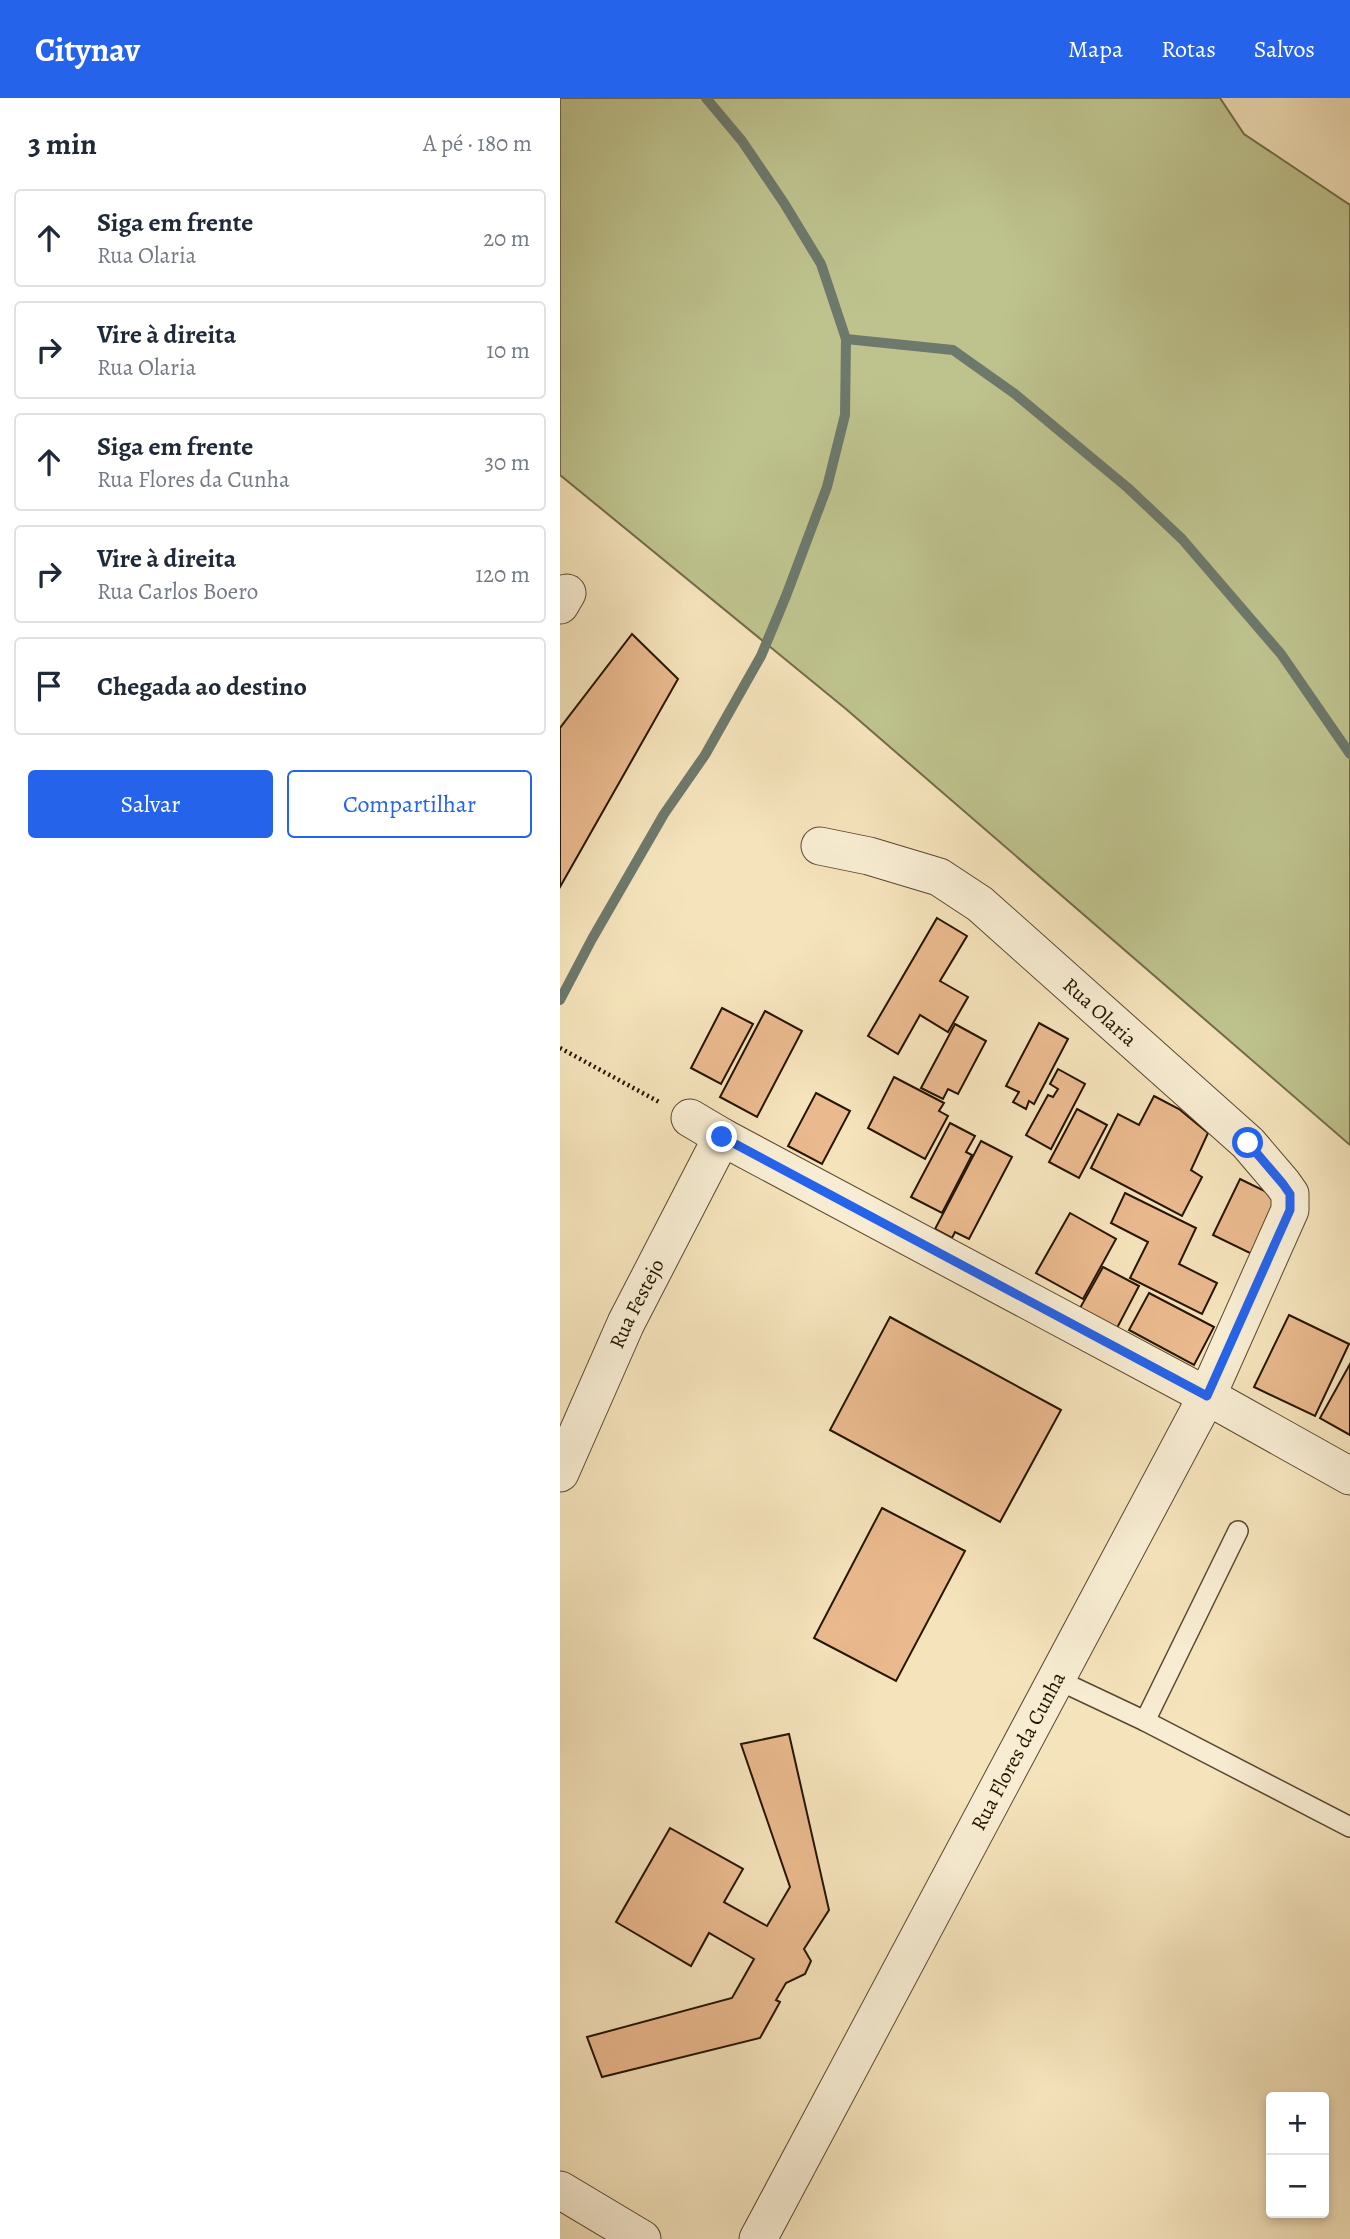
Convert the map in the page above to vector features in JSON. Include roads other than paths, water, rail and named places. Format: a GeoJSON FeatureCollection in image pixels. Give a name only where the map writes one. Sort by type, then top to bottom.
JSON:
{"type":"FeatureCollection","features":[{"type":"Feature","properties":{"kind":"street","name":"Rua Olaria"},"geometry":{"type":"LineString","coordinates":[[820,846],[869,856],[939,877],[980,904],[1248,1143],[1290,1194],[1290,1210],[1268,1259]]}},
{"type":"Feature","properties":{"kind":"street"},"geometry":{"type":"LineString","coordinates":[[690,1118],[1207,1396],[1350,1476]]}},
{"type":"Feature","properties":{"kind":"street","name":"Rua Festejo"},"geometry":{"type":"LineString","coordinates":[[560,1473],[626,1323],[722,1137]]}},
{"type":"Feature","properties":{"kind":"street","name":"Rua Flores da Cunha"},"geometry":{"type":"LineString","coordinates":[[758,2239],[1207,1396],[1268,1259]]}},
{"type":"Feature","properties":{"kind":"street"},"geometry":{"type":"LineString","coordinates":[[560,2190],[642,2239]]}},
{"type":"Feature","properties":{"kind":"lane"},"geometry":{"type":"LineString","coordinates":[[1145,1721],[1238,1531]]}},
{"type":"Feature","properties":{"kind":"lane"},"geometry":{"type":"LineString","coordinates":[[1056,1679],[1145,1721],[1350,1827]]}},
{"type":"Feature","properties":{"kind":"waterway"},"geometry":{"type":"LineString","coordinates":[[560,1000],[664,814],[705,755],[761,656],[827,487],[845,415],[846,339],[821,264],[742,141],[706,98]]}},
{"type":"Feature","properties":{"kind":"waterway"},"geometry":{"type":"LineString","coordinates":[[846,339],[953,350],[1015,394],[1128,488],[1182,539],[1281,654],[1350,754]]}}]}
